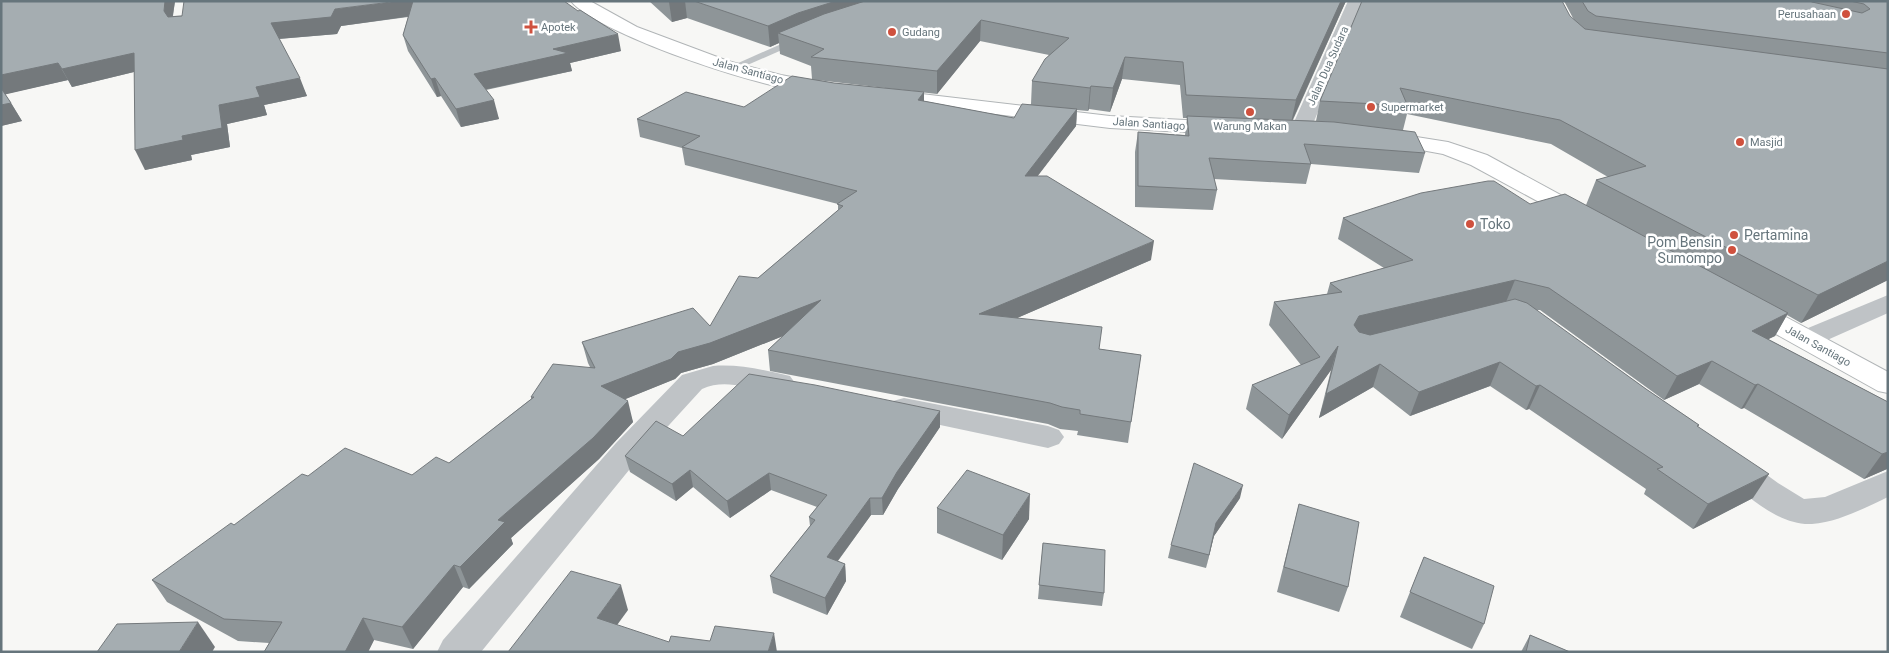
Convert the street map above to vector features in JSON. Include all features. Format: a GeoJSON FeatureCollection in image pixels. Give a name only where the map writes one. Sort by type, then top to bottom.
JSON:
{"type":"FeatureCollection","features":[{"type":"Feature","properties":{"kind":"highway","name":"Jalan Santiago"},"geometry":{"type":"LineString","coordinates":[[580,1],[595,13],[633,32],[699,58],[801,85],[840,90]]}},
{"type":"Feature","properties":{"kind":"highway","name":"Jalan Santiago"},"geometry":{"type":"LineString","coordinates":[[870,94],[1110,122],[1243,129]]}},
{"type":"Feature","properties":{"kind":"highway"},"geometry":{"type":"LineString","coordinates":[[1363,136],[1414,141],[1448,148],[1479,160],[1600,226]]}},
{"type":"Feature","properties":{"kind":"highway","name":"Jalan Santiago"},"geometry":{"type":"LineString","coordinates":[[1728,296],[1888,384]]}},
{"type":"Feature","properties":{"kind":"street","name":"Jalan Dua Sudara"},"geometry":{"type":"LineString","coordinates":[[1300,131],[1356,1]]}},
{"type":"Feature","properties":{"kind":"street"},"geometry":{"type":"LineString","coordinates":[[1806,339],[1888,303]]}},
{"type":"Feature","properties":{"kind":"street"},"geometry":{"type":"LineString","coordinates":[[457,652],[628,451],[692,382],[702,376],[715,374],[807,388]]}},
{"type":"Feature","properties":{"kind":"street"},"geometry":{"type":"LineString","coordinates":[[874,402],[1048,437]]}},
{"type":"Feature","properties":{"kind":"street"},"geometry":{"type":"LineString","coordinates":[[1711,451],[1782,501],[1804,511],[1824,510],[1888,483]]}},
{"type":"Feature","properties":{"kind":"lane"},"geometry":{"type":"LineString","coordinates":[[732,68],[803,37]]}},
{"type":"Feature","properties":{"kind":"building"},"geometry":{"type":"Polygon","coordinates":[[[1,1],[165,1],[164,11],[168,17],[182,16],[184,1],[399,1],[335,9],[331,17],[271,23],[300,78],[256,87],[260,97],[219,105],[222,128],[182,136],[183,140],[135,150],[134,53],[62,69],[58,63],[1,75],[1,1]]]}},
{"type":"Feature","properties":{"kind":"building"},"geometry":{"type":"Polygon","coordinates":[[[413,1],[564,1],[618,34],[553,49],[568,53],[474,74],[494,100],[456,109],[435,78],[431,79],[403,35],[413,1]]]}},
{"type":"Feature","properties":{"kind":"building"},"geometry":{"type":"Polygon","coordinates":[[[694,1],[836,1],[798,13],[768,26],[694,1]]]}},
{"type":"Feature","properties":{"kind":"building"},"geometry":{"type":"Polygon","coordinates":[[[865,1],[1341,1],[1296,100],[1186,95],[1183,62],[1125,57],[1113,88],[1091,86],[1090,88],[1032,81],[1045,59],[1069,38],[981,20],[937,71],[811,57],[824,49],[778,33],[824,14],[865,1]]]}},
{"type":"Feature","properties":{"kind":"building"},"geometry":{"type":"Polygon","coordinates":[[[1362,1],[1562,1],[1570,16],[1585,29],[1888,69],[1888,261],[1818,295],[1596,180],[1646,166],[1560,120],[1400,88],[1409,109],[1377,104],[1320,101],[1362,1]]]}},
{"type":"Feature","properties":{"kind":"building"},"geometry":{"type":"Polygon","coordinates":[[[1582,1],[1810,1],[1862,13],[1870,9],[1864,4],[1850,1],[1888,1],[1888,53],[1596,16],[1588,11],[1582,1]]]}},
{"type":"Feature","properties":{"kind":"building"},"geometry":{"type":"Polygon","coordinates":[[[792,76],[834,83],[924,92],[918,100],[1014,118],[1022,104],[1077,109],[1025,176],[1047,176],[1154,241],[979,314],[1102,327],[1099,349],[1141,355],[1131,422],[1080,414],[1080,410],[1050,403],[768,350],[821,300],[710,343],[678,352],[671,359],[601,386],[628,401],[593,438],[498,520],[505,522],[460,567],[454,565],[402,627],[363,618],[345,652],[264,652],[282,622],[224,619],[152,580],[231,523],[234,525],[302,474],[308,476],[345,448],[412,475],[436,457],[449,463],[534,397],[531,397],[553,364],[595,368],[582,342],[693,308],[710,326],[739,276],[758,278],[843,206],[837,204],[857,191],[682,147],[700,136],[637,119],[686,92],[744,107],[792,76]]]}},
{"type":"Feature","properties":{"kind":"building"},"geometry":{"type":"Polygon","coordinates":[[[1,88],[11,103],[1,105],[1,88]]]}},
{"type":"Feature","properties":{"kind":"building"},"geometry":{"type":"Polygon","coordinates":[[[1187,116],[1334,122],[1415,132],[1425,153],[1304,144],[1311,164],[1209,158],[1217,190],[1138,186],[1138,132],[1189,136],[1187,116]]]}},
{"type":"Feature","properties":{"kind":"building"},"geometry":{"type":"Polygon","coordinates":[[[1494,181],[1530,204],[1565,194],[1788,313],[1752,331],[1888,402],[1888,452],[1882,454],[1758,384],[1755,385],[1712,361],[1677,376],[1549,288],[1515,280],[1359,316],[1354,325],[1359,332],[1370,335],[1515,299],[1527,303],[1699,425],[1697,426],[1769,474],[1708,504],[1657,469],[1663,467],[1540,385],[1536,386],[1500,362],[1419,392],[1380,364],[1326,394],[1338,346],[1289,415],[1252,385],[1320,357],[1274,302],[1342,292],[1330,283],[1413,260],[1343,218],[1421,193],[1494,181]]]}},
{"type":"Feature","properties":{"kind":"building"},"geometry":{"type":"Polygon","coordinates":[[[749,374],[815,385],[940,411],[897,472],[882,498],[870,498],[827,557],[845,564],[825,598],[770,576],[815,520],[809,517],[827,495],[769,473],[727,501],[690,470],[672,484],[625,456],[656,421],[683,436],[749,374]]]}},
{"type":"Feature","properties":{"kind":"building"},"geometry":{"type":"Polygon","coordinates":[[[1194,463],[1243,485],[1216,523],[1209,555],[1171,545],[1194,463]]]}},
{"type":"Feature","properties":{"kind":"building"},"geometry":{"type":"Polygon","coordinates":[[[967,470],[1030,494],[1003,535],[937,508],[967,470]]]}},
{"type":"Feature","properties":{"kind":"building"},"geometry":{"type":"Polygon","coordinates":[[[1299,504],[1359,522],[1348,587],[1284,567],[1299,504]]]}},
{"type":"Feature","properties":{"kind":"building"},"geometry":{"type":"Polygon","coordinates":[[[1043,543],[1105,550],[1104,593],[1039,585],[1043,543]]]}},
{"type":"Feature","properties":{"kind":"building"},"geometry":{"type":"Polygon","coordinates":[[[1424,557],[1494,586],[1484,624],[1410,592],[1424,557]]]}},
{"type":"Feature","properties":{"kind":"building"},"geometry":{"type":"Polygon","coordinates":[[[571,571],[621,585],[597,618],[669,642],[671,636],[710,641],[715,626],[774,633],[768,652],[508,652],[571,571]]]}},
{"type":"Feature","properties":{"kind":"building"},"geometry":{"type":"Polygon","coordinates":[[[198,622],[179,652],[97,652],[117,624],[198,622]]]}},
{"type":"Feature","properties":{"kind":"building"},"geometry":{"type":"Polygon","coordinates":[[[1530,635],[1570,652],[1526,652],[1530,635]]]}},
{"type":"Feature","properties":{"kind":"place","name":"Perusahaan"},"geometry":{"type":"Point","coordinates":[1846,14]}},
{"type":"Feature","properties":{"kind":"place","name":"Apotek"},"geometry":{"type":"Point","coordinates":[531,27]}},
{"type":"Feature","properties":{"kind":"place","name":"Gudang"},"geometry":{"type":"Point","coordinates":[892,32]}},
{"type":"Feature","properties":{"kind":"place","name":"Supermarket"},"geometry":{"type":"Point","coordinates":[1371,107]}},
{"type":"Feature","properties":{"kind":"place","name":"Warung Makan"},"geometry":{"type":"Point","coordinates":[1250,112]}},
{"type":"Feature","properties":{"kind":"place","name":"Masjid"},"geometry":{"type":"Point","coordinates":[1740,142]}},
{"type":"Feature","properties":{"kind":"place","name":"Toko"},"geometry":{"type":"Point","coordinates":[1470,224]}},
{"type":"Feature","properties":{"kind":"place","name":"Pertamina"},"geometry":{"type":"Point","coordinates":[1734,235]}},
{"type":"Feature","properties":{"kind":"place","name":"Pom Bensin Sumompo"},"geometry":{"type":"Point","coordinates":[1732,250]}}]}
